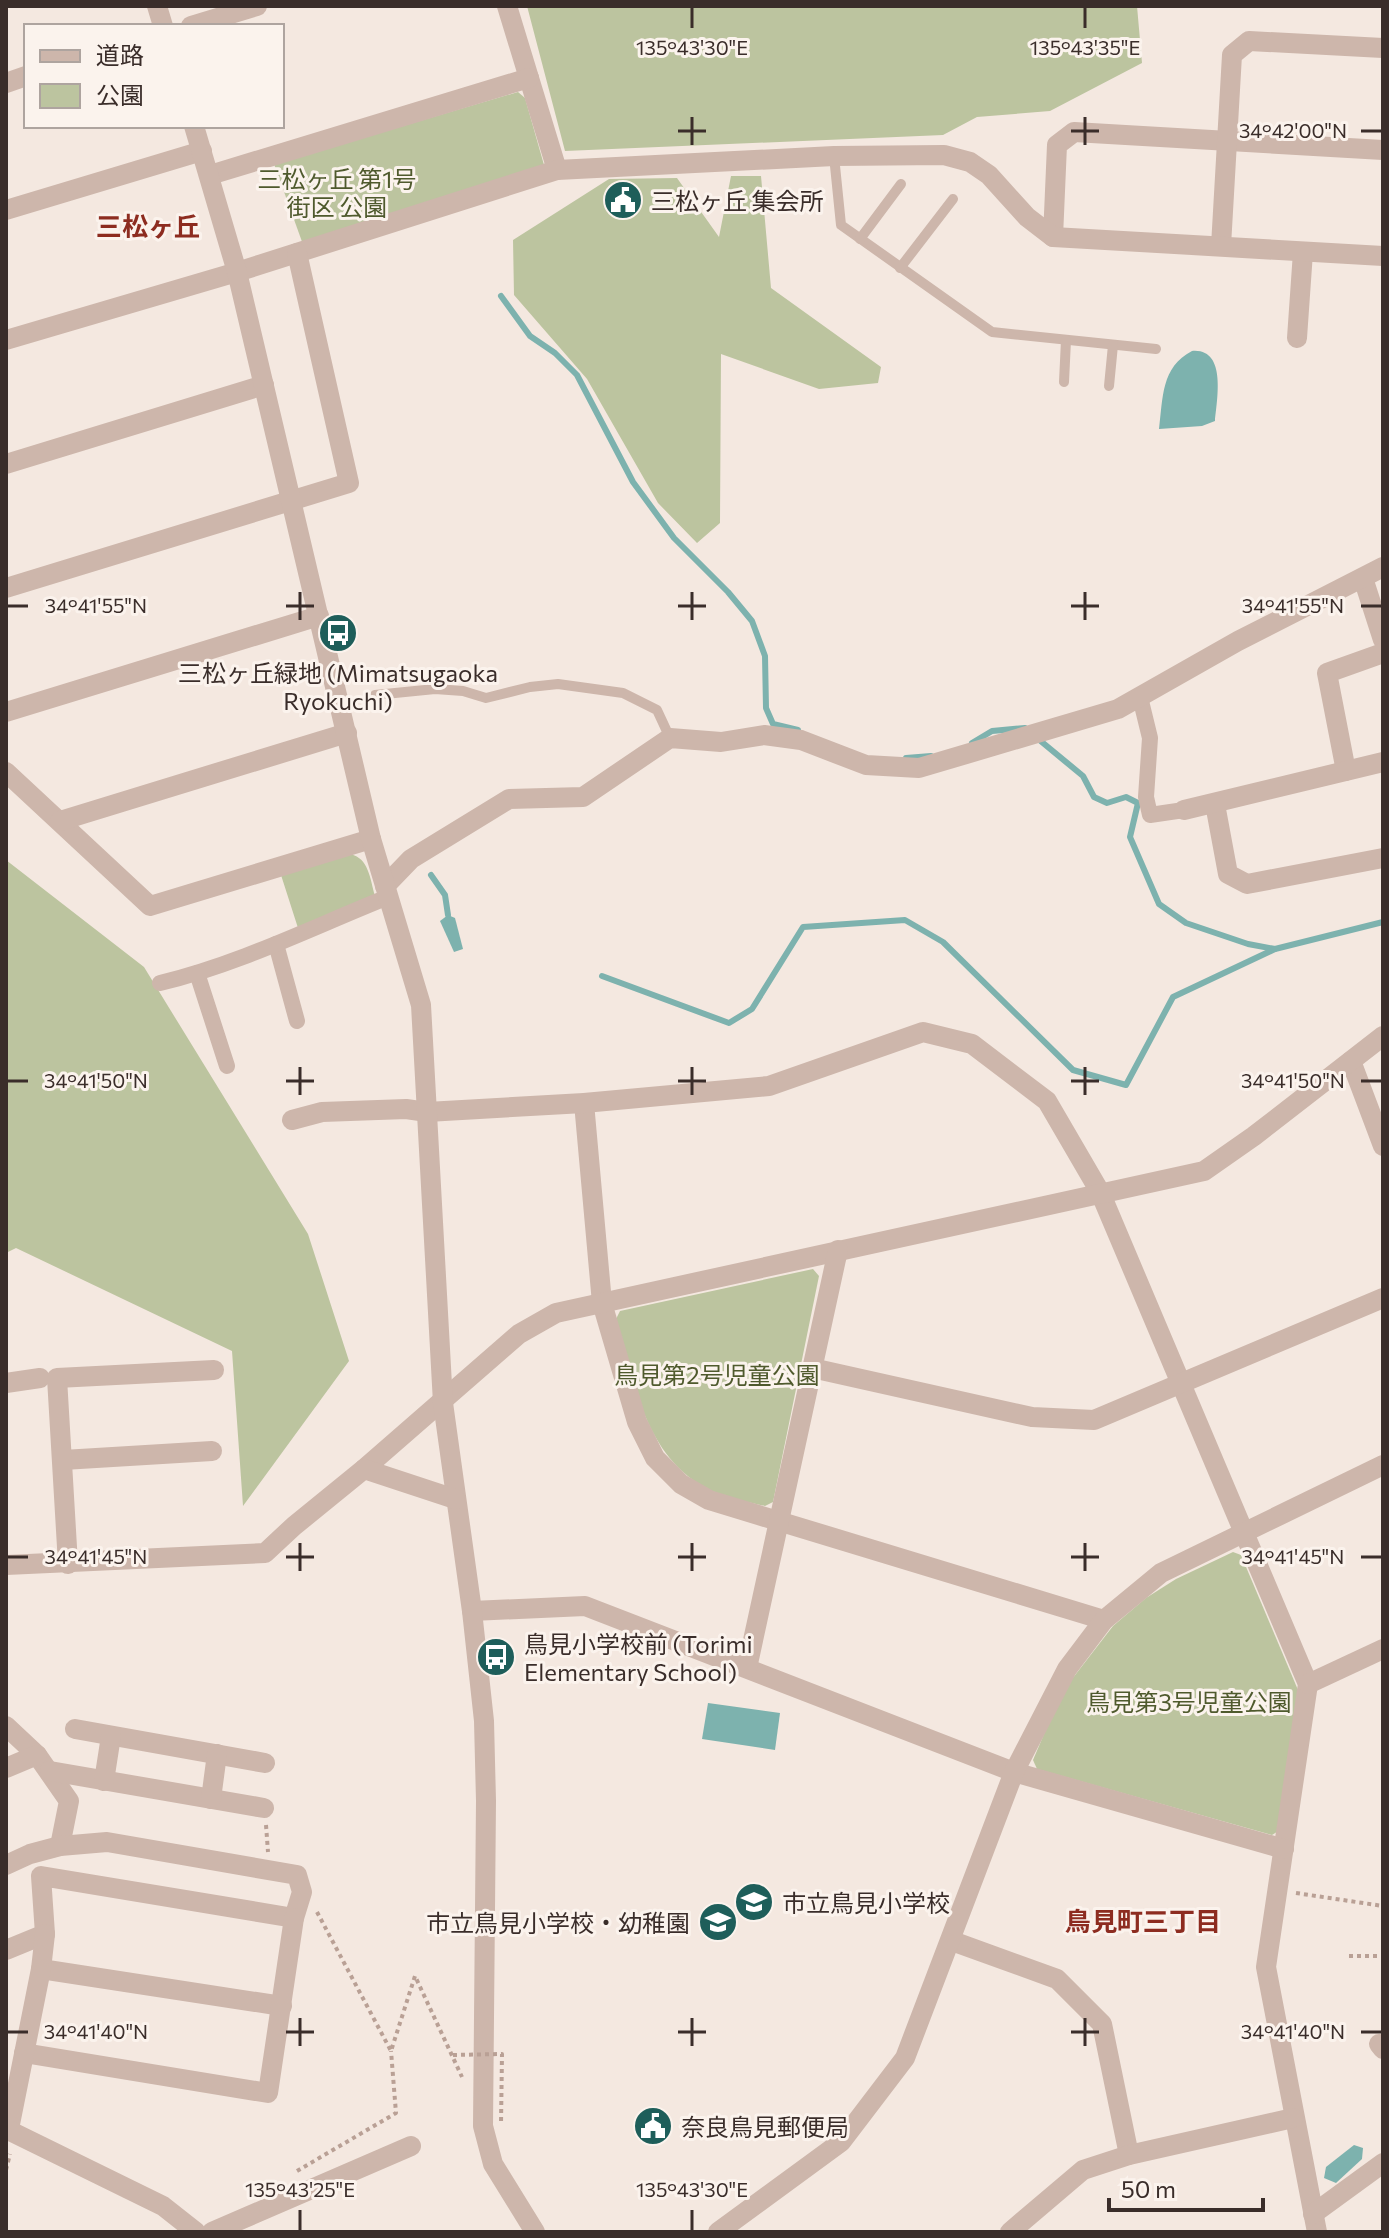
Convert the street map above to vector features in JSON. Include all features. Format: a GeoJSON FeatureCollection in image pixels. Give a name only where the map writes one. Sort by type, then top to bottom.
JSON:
{"type":"FeatureCollection","features":[{"type":"Feature","properties":{"kind":"street"},"geometry":{"type":"LineString","coordinates":[[198,24],[257,6]]}},
{"type":"Feature","properties":{"kind":"street"},"geometry":{"type":"LineString","coordinates":[[507,6],[557,170]]}},
{"type":"Feature","properties":{"kind":"street"},"geometry":{"type":"LineString","coordinates":[[1221,246],[1232,55],[1249,41],[1383,48]]}},
{"type":"Feature","properties":{"kind":"street"},"geometry":{"type":"LineString","coordinates":[[210,175],[529,78]]}},
{"type":"Feature","properties":{"kind":"street"},"geometry":{"type":"LineString","coordinates":[[195,128],[237,272],[371,839],[421,1005],[443,1403],[484,1721],[483,2126],[493,2164],[535,2232]]}},
{"type":"Feature","properties":{"kind":"street"},"geometry":{"type":"LineString","coordinates":[[1053,237],[1057,145],[1074,132],[1383,150]]}},
{"type":"Feature","properties":{"kind":"street"},"geometry":{"type":"LineString","coordinates":[[6,210],[202,151]]}},
{"type":"Feature","properties":{"kind":"street"},"geometry":{"type":"LineString","coordinates":[[6,340],[237,272],[557,170],[834,156],[944,155],[970,162],[989,175],[1027,217],[1053,237],[1383,256]]}},
{"type":"Feature","properties":{"kind":"street"},"geometry":{"type":"LineString","coordinates":[[1297,338],[1303,252]]}},
{"type":"Feature","properties":{"kind":"street"},"geometry":{"type":"LineString","coordinates":[[6,588],[349,483],[297,253]]}},
{"type":"Feature","properties":{"kind":"street"},"geometry":{"type":"LineString","coordinates":[[6,464],[264,385]]}},
{"type":"Feature","properties":{"kind":"street"},"geometry":{"type":"LineString","coordinates":[[160,983],[276,944],[386,891],[411,859],[509,799],[583,797],[670,738],[721,742],[764,735],[801,740],[866,765],[919,768],[1118,709],[1238,641],[1383,567]]}},
{"type":"Feature","properties":{"kind":"street"},"geometry":{"type":"LineString","coordinates":[[1363,578],[1383,640]]}},
{"type":"Feature","properties":{"kind":"street"},"geometry":{"type":"LineString","coordinates":[[6,712],[319,616]]}},
{"type":"Feature","properties":{"kind":"street"},"geometry":{"type":"LineString","coordinates":[[1346,771],[1327,673],[1383,653]]}},
{"type":"Feature","properties":{"kind":"street"},"geometry":{"type":"LineString","coordinates":[[1140,697],[1150,738],[1146,797],[1150,815],[1215,804],[1383,762]]}},
{"type":"Feature","properties":{"kind":"street"},"geometry":{"type":"LineString","coordinates":[[60,821],[347,733]]}},
{"type":"Feature","properties":{"kind":"street"},"geometry":{"type":"LineString","coordinates":[[6,772],[150,906],[371,839]]}},
{"type":"Feature","properties":{"kind":"street"},"geometry":{"type":"LineString","coordinates":[[1215,804],[1228,874],[1247,884],[1383,858]]}},
{"type":"Feature","properties":{"kind":"street"},"geometry":{"type":"LineString","coordinates":[[276,944],[297,1021]]}},
{"type":"Feature","properties":{"kind":"street"},"geometry":{"type":"LineString","coordinates":[[197,973],[227,1066]]}},
{"type":"Feature","properties":{"kind":"street"},"geometry":{"type":"LineString","coordinates":[[292,1120],[322,1112],[406,1109],[427,1112],[584,1103],[769,1086],[923,1032],[972,1044],[1047,1101],[1100,1192],[1308,1684],[1266,1967],[1315,2223],[1383,2163]]}},
{"type":"Feature","properties":{"kind":"street"},"geometry":{"type":"LineString","coordinates":[[6,1565],[265,1553],[443,1403],[519,1334],[556,1313],[1204,1171],[1383,1036]]}},
{"type":"Feature","properties":{"kind":"street"},"geometry":{"type":"LineString","coordinates":[[1351,1061],[1383,1146]]}},
{"type":"Feature","properties":{"kind":"street"},"geometry":{"type":"LineString","coordinates":[[584,1103],[602,1303],[637,1422],[655,1458],[681,1484],[709,1500],[1104,1620]]}},
{"type":"Feature","properties":{"kind":"street"},"geometry":{"type":"LineString","coordinates":[[747,1668],[838,1250]]}},
{"type":"Feature","properties":{"kind":"street"},"geometry":{"type":"LineString","coordinates":[[812,1368],[1032,1417],[1094,1420],[1383,1298]]}},
{"type":"Feature","properties":{"kind":"street"},"geometry":{"type":"LineString","coordinates":[[68,1564],[57,1378],[214,1370]]}},
{"type":"Feature","properties":{"kind":"street"},"geometry":{"type":"LineString","coordinates":[[6,1383],[40,1378]]}},
{"type":"Feature","properties":{"kind":"street"},"geometry":{"type":"LineString","coordinates":[[63,1460],[212,1451]]}},
{"type":"Feature","properties":{"kind":"street"},"geometry":{"type":"LineString","coordinates":[[734,2228],[841,2142],[905,2058],[1014,1772],[1067,1669],[1104,1620],[1161,1573],[1383,1465]]}},
{"type":"Feature","properties":{"kind":"street"},"geometry":{"type":"LineString","coordinates":[[364,1469],[455,1499]]}},
{"type":"Feature","properties":{"kind":"street"},"geometry":{"type":"LineString","coordinates":[[472,1611],[585,1606],[1014,1772],[1284,1849]]}},
{"type":"Feature","properties":{"kind":"street"},"geometry":{"type":"LineString","coordinates":[[1308,1684],[1383,1649]]}},
{"type":"Feature","properties":{"kind":"street"},"geometry":{"type":"LineString","coordinates":[[6,1726],[43,1763],[69,1801],[60,1846]]}},
{"type":"Feature","properties":{"kind":"street"},"geometry":{"type":"LineString","coordinates":[[75,1729],[265,1763]]}},
{"type":"Feature","properties":{"kind":"street"},"geometry":{"type":"LineString","coordinates":[[104,1781],[111,1736]]}},
{"type":"Feature","properties":{"kind":"street"},"geometry":{"type":"LineString","coordinates":[[211,1799],[217,1754]]}},
{"type":"Feature","properties":{"kind":"street"},"geometry":{"type":"LineString","coordinates":[[6,1768],[43,1763],[104,1781],[264,1808]]}},
{"type":"Feature","properties":{"kind":"street"},"geometry":{"type":"LineString","coordinates":[[6,1865],[30,1854],[60,1846],[107,1842],[297,1875],[302,1892],[294,1918],[268,2093],[24,2053]]}},
{"type":"Feature","properties":{"kind":"street"},"geometry":{"type":"LineString","coordinates":[[30,1854],[41,1876],[45,1934],[41,1969],[8,2129],[163,2206],[196,2232]]}},
{"type":"Feature","properties":{"kind":"street"},"geometry":{"type":"LineString","coordinates":[[41,1876],[294,1918]]}},
{"type":"Feature","properties":{"kind":"street"},"geometry":{"type":"LineString","coordinates":[[6,1950],[45,1934]]}},
{"type":"Feature","properties":{"kind":"street"},"geometry":{"type":"LineString","coordinates":[[952,1941],[1057,1979],[1102,2024],[1129,2155]]}},
{"type":"Feature","properties":{"kind":"street"},"geometry":{"type":"LineString","coordinates":[[41,1969],[282,2006]]}},
{"type":"Feature","properties":{"kind":"street"},"geometry":{"type":"LineString","coordinates":[[1010,2232],[1083,2170],[1129,2155],[1293,2118]]}},
{"type":"Feature","properties":{"kind":"street"},"geometry":{"type":"LineString","coordinates":[[212,2232],[411,2146]]}},
{"type":"Feature","properties":{"kind":"lane"},"geometry":{"type":"LineString","coordinates":[[834,156],[841,225],[992,332],[1156,349]]}},
{"type":"Feature","properties":{"kind":"lane"},"geometry":{"type":"LineString","coordinates":[[860,239],[901,184]]}},
{"type":"Feature","properties":{"kind":"lane"},"geometry":{"type":"LineString","coordinates":[[900,268],[953,199]]}},
{"type":"Feature","properties":{"kind":"lane"},"geometry":{"type":"LineString","coordinates":[[1064,382],[1066,340]]}},
{"type":"Feature","properties":{"kind":"lane"},"geometry":{"type":"LineString","coordinates":[[1109,386],[1113,345]]}},
{"type":"Feature","properties":{"kind":"lane"},"geometry":{"type":"LineString","coordinates":[[375,695],[435,689],[463,691],[486,698],[558,684],[593,688],[623,693],[657,710],[670,738]]}},
{"type":"Feature","properties":{"kind":"path"},"geometry":{"type":"LineString","coordinates":[[297,1875],[391,2051]]}},
{"type":"Feature","properties":{"kind":"path"},"geometry":{"type":"LineString","coordinates":[[1278,1890],[1383,1906]]}},
{"type":"Feature","properties":{"kind":"path"},"geometry":{"type":"LineString","coordinates":[[1349,1956],[1383,1956]]}},
{"type":"Feature","properties":{"kind":"path"},"geometry":{"type":"LineString","coordinates":[[291,2175],[396,2113],[391,2051],[415,1976],[464,2081]]}},
{"type":"Feature","properties":{"kind":"path"},"geometry":{"type":"LineString","coordinates":[[453,2055],[502,2054],[501,2124]]}},
{"type":"Feature","properties":{"kind":"green space"},"geometry":{"type":"Polygon","coordinates":[[[527,6],[1137,6],[1142,63],[1050,111],[977,117],[943,135],[565,151],[527,6]]]}},
{"type":"Feature","properties":{"kind":"green space","name":"三松ヶ丘 第1号 街区 公園"},"geometry":{"type":"Polygon","coordinates":[[[518,92],[525,98],[544,165],[305,250],[274,164],[518,92]]]}},
{"type":"Feature","properties":{"kind":"green space"},"geometry":{"type":"Polygon","coordinates":[[[731,176],[761,176],[771,288],[881,367],[878,383],[819,389],[721,354],[720,523],[697,543],[658,503],[587,379],[514,295],[513,240],[609,179],[677,178],[719,237],[731,176]]]}},
{"type":"Feature","properties":{"kind":"green space"},"geometry":{"type":"Polygon","coordinates":[[[350,854],[365,865],[375,896],[298,928],[281,875],[350,854]]]}},
{"type":"Feature","properties":{"kind":"green space"},"geometry":{"type":"Polygon","coordinates":[[[6,860],[144,967],[308,1234],[349,1361],[243,1506],[232,1351],[16,1248],[6,1253],[6,860]]]}},
{"type":"Feature","properties":{"kind":"green space","name":"鳥見第2号児童公園"},"geometry":{"type":"Polygon","coordinates":[[[813,1269],[819,1276],[773,1502],[765,1506],[723,1495],[693,1480],[674,1463],[659,1443],[638,1395],[616,1319],[620,1311],[813,1269]]]}},
{"type":"Feature","properties":{"kind":"green space","name":"鳥見第3号児童公園"},"geometry":{"type":"Polygon","coordinates":[[[1233,1552],[1241,1555],[1298,1690],[1280,1830],[1272,1835],[1037,1769],[1033,1760],[1062,1692],[1113,1626],[1146,1598],[1176,1579],[1233,1552]]]}},
{"type":"Feature","properties":{"kind":"water"},"geometry":{"type":"Polygon","coordinates":[[[1192,351],[1203,352],[1215,366],[1218,388],[1215,421],[1202,426],[1159,429],[1165,384],[1174,366],[1192,351]]]}},
{"type":"Feature","properties":{"kind":"water"},"geometry":{"type":"Polygon","coordinates":[[[448,915],[455,918],[463,949],[454,952],[440,921],[448,915]]]}},
{"type":"Feature","properties":{"kind":"water"},"geometry":{"type":"Polygon","coordinates":[[[708,1703],[780,1713],[775,1750],[702,1739],[708,1703]]]}},
{"type":"Feature","properties":{"kind":"water"},"geometry":{"type":"Polygon","coordinates":[[[1354,2145],[1363,2148],[1362,2159],[1336,2183],[1324,2178],[1326,2167],[1354,2145]]]}},
{"type":"Feature","properties":{"kind":"waterway"},"geometry":{"type":"LineString","coordinates":[[501,296],[530,336],[555,353],[577,375],[633,482],[674,538],[752,621],[765,656],[766,708],[773,724],[798,730]]}},
{"type":"Feature","properties":{"kind":"waterway"},"geometry":{"type":"LineString","coordinates":[[972,743],[992,731],[1025,728]]}},
{"type":"Feature","properties":{"kind":"waterway"},"geometry":{"type":"LineString","coordinates":[[1037,738],[1083,776],[1094,797],[1107,803],[1126,797],[1138,803],[1130,837],[1159,904],[1186,923],[1248,944],[1275,949]]}},
{"type":"Feature","properties":{"kind":"waterway"},"geometry":{"type":"LineString","coordinates":[[906,758],[931,756]]}},
{"type":"Feature","properties":{"kind":"waterway"},"geometry":{"type":"LineString","coordinates":[[431,875],[445,895],[448,915]]}},
{"type":"Feature","properties":{"kind":"waterway"},"geometry":{"type":"LineString","coordinates":[[602,976],[729,1023],[752,1009],[803,927],[905,920],[943,942],[1073,1070],[1126,1085],[1173,997],[1275,949],[1383,922]]}},
{"type":"Feature","properties":{"kind":"place","name":"三松ヶ丘 集会所"},"geometry":{"type":"Point","coordinates":[623,200]}},
{"type":"Feature","properties":{"kind":"place","name":"三松ヶ丘緑地 (Mimatsugaoka Ryokuchi)"},"geometry":{"type":"Point","coordinates":[338,633]}},
{"type":"Feature","properties":{"kind":"place","name":"鳥見小学校前 (Torimi Elementary School)"},"geometry":{"type":"Point","coordinates":[496,1657]}},
{"type":"Feature","properties":{"kind":"place","name":"市立鳥見小学校"},"geometry":{"type":"Point","coordinates":[754,1902]}},
{"type":"Feature","properties":{"kind":"place","name":"市立鳥見小学校・幼稚園"},"geometry":{"type":"Point","coordinates":[718,1922]}},
{"type":"Feature","properties":{"kind":"place","name":"奈良鳥見郵便局"},"geometry":{"type":"Point","coordinates":[653,2126]}},
{"type":"Feature","properties":{"kind":"district","name":"三松ヶ丘"},"geometry":{"type":"Point","coordinates":[148,225]}},
{"type":"Feature","properties":{"kind":"district","name":"鳥見町三丁目"},"geometry":{"type":"Point","coordinates":[1143,1920]}}]}
